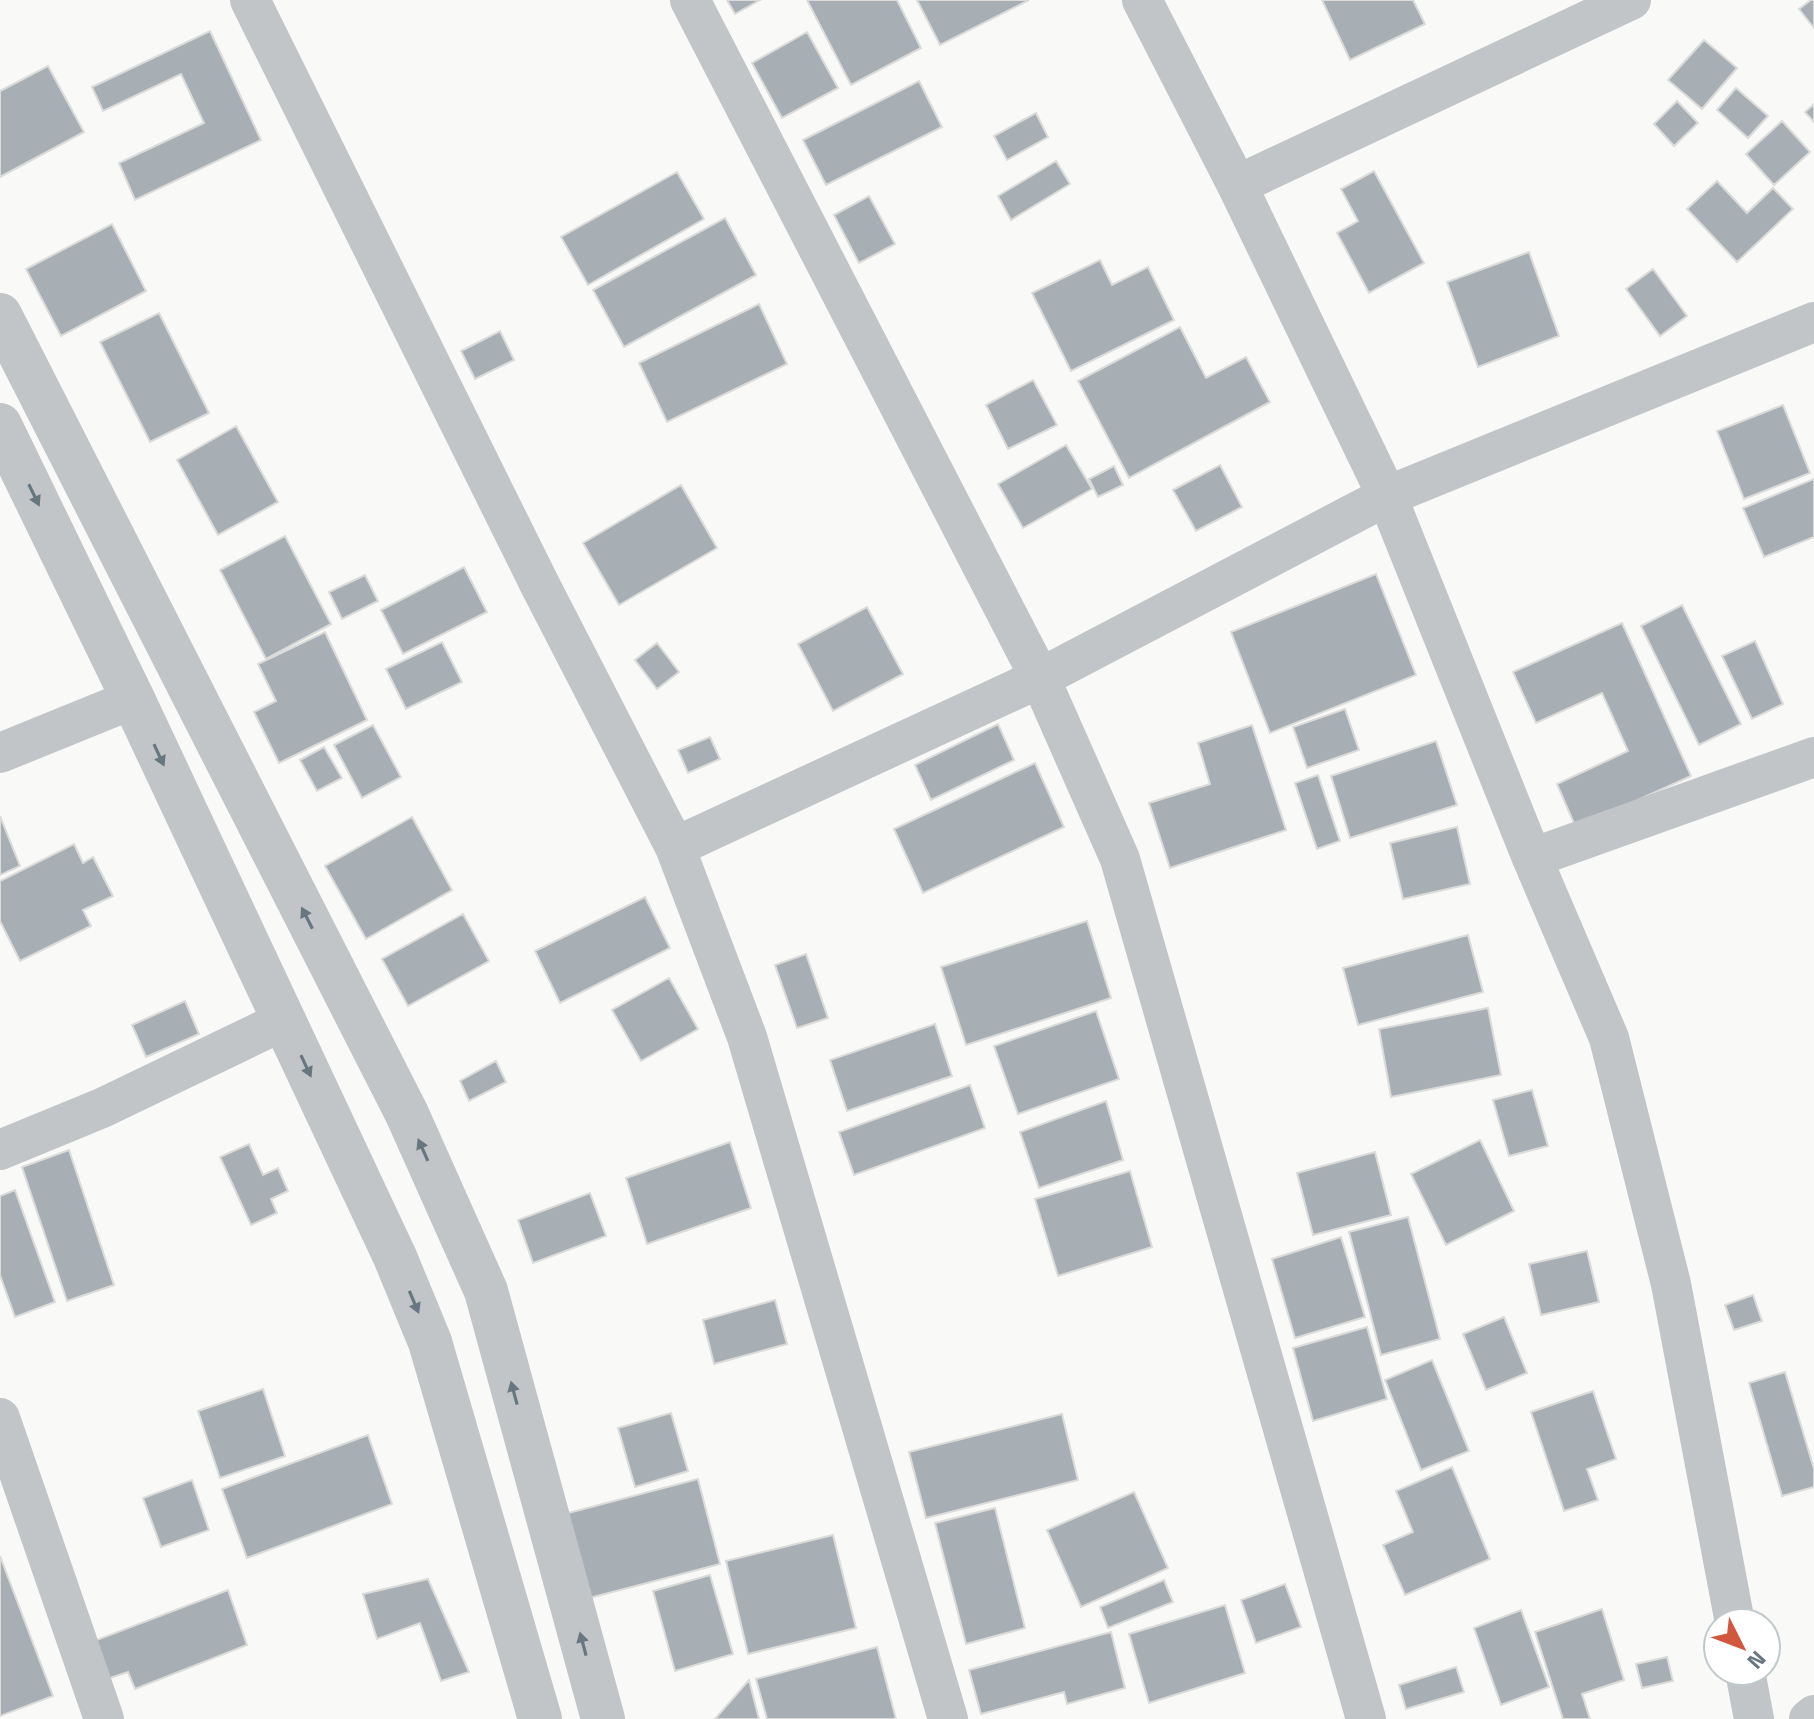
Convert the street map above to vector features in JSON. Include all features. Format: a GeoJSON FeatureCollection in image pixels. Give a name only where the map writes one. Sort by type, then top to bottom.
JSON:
{"type":"FeatureCollection","features":[{"type":"Feature","properties":{"kind":"street"},"geometry":{"type":"LineString","coordinates":[[250,0],[533,571],[675,847],[747,1037],[948,1719]]}},
{"type":"Feature","properties":{"kind":"street"},"geometry":{"type":"LineString","coordinates":[[690,0],[1040,678],[1120,859],[1366,1719]]}},
{"type":"Feature","properties":{"kind":"street"},"geometry":{"type":"LineString","coordinates":[[1142,0],[1237,185],[1387,496],[1532,858],[1609,1038],[1671,1284],[1732,1607]]}},
{"type":"Feature","properties":{"kind":"street"},"geometry":{"type":"LineString","coordinates":[[1237,185],[1631,0]]}},
{"type":"Feature","properties":{"kind":"street"},"geometry":{"type":"LineString","coordinates":[[0,315],[407,1114],[486,1291],[603,1719]]}},
{"type":"Feature","properties":{"kind":"street"},"geometry":{"type":"LineString","coordinates":[[675,847],[1040,678],[1387,496],[1814,322]]}},
{"type":"Feature","properties":{"kind":"street"},"geometry":{"type":"LineString","coordinates":[[0,425],[133,699],[395,1257],[430,1342],[540,1719]]}},
{"type":"Feature","properties":{"kind":"street"},"geometry":{"type":"LineString","coordinates":[[0,753],[133,699]]}},
{"type":"Feature","properties":{"kind":"street"},"geometry":{"type":"LineString","coordinates":[[1532,858],[1814,757]]}},
{"type":"Feature","properties":{"kind":"street"},"geometry":{"type":"LineString","coordinates":[[0,1150],[102,1108],[285,1020]]}},
{"type":"Feature","properties":{"kind":"street"},"geometry":{"type":"LineString","coordinates":[[0,1418],[104,1719]]}},
{"type":"Feature","properties":{"kind":"street"},"geometry":{"type":"LineString","coordinates":[[1748,1687],[1754,1719]]}},
{"type":"Feature","properties":{"kind":"street"},"geometry":{"type":"LineString","coordinates":[[1809,1719],[1814,1715]]}},
{"type":"Feature","properties":{"kind":"building"},"geometry":{"type":"Polygon","coordinates":[[[727,0],[760,0],[735,14],[727,0]]]}},
{"type":"Feature","properties":{"kind":"building"},"geometry":{"type":"Polygon","coordinates":[[[807,0],[897,0],[921,48],[851,85],[807,0]]]}},
{"type":"Feature","properties":{"kind":"building"},"geometry":{"type":"Polygon","coordinates":[[[917,0],[1029,0],[940,45],[917,0]]]}},
{"type":"Feature","properties":{"kind":"building"},"geometry":{"type":"Polygon","coordinates":[[[1322,0],[1413,0],[1425,24],[1350,60],[1322,0]]]}},
{"type":"Feature","properties":{"kind":"building"},"geometry":{"type":"Polygon","coordinates":[[[1814,0],[1814,28],[1799,9],[1814,0]]]}},
{"type":"Feature","properties":{"kind":"building"},"geometry":{"type":"Polygon","coordinates":[[[210,31],[261,140],[135,200],[119,163],[204,123],[181,74],[103,111],[92,87],[210,31]]]}},
{"type":"Feature","properties":{"kind":"building"},"geometry":{"type":"Polygon","coordinates":[[[807,32],[838,88],[782,118],[752,63],[807,32]]]}},
{"type":"Feature","properties":{"kind":"building"},"geometry":{"type":"Polygon","coordinates":[[[1704,40],[1737,68],[1702,109],[1668,80],[1704,40]]]}},
{"type":"Feature","properties":{"kind":"building"},"geometry":{"type":"Polygon","coordinates":[[[48,66],[84,132],[0,177],[0,91],[48,66]]]}},
{"type":"Feature","properties":{"kind":"building"},"geometry":{"type":"Polygon","coordinates":[[[919,81],[942,127],[826,185],[803,140],[919,81]]]}},
{"type":"Feature","properties":{"kind":"building"},"geometry":{"type":"Polygon","coordinates":[[[1736,88],[1768,116],[1748,138],[1717,110],[1736,88]]]}},
{"type":"Feature","properties":{"kind":"building"},"geometry":{"type":"Polygon","coordinates":[[[1677,101],[1698,123],[1674,146],[1654,124],[1677,101]]]}},
{"type":"Feature","properties":{"kind":"building"},"geometry":{"type":"Polygon","coordinates":[[[1814,104],[1814,122],[1805,112],[1814,104]]]}},
{"type":"Feature","properties":{"kind":"building"},"geometry":{"type":"Polygon","coordinates":[[[1036,113],[1048,137],[1007,160],[994,136],[1036,113]]]}},
{"type":"Feature","properties":{"kind":"building"},"geometry":{"type":"Polygon","coordinates":[[[1782,121],[1810,152],[1774,185],[1746,154],[1782,121]]]}},
{"type":"Feature","properties":{"kind":"building"},"geometry":{"type":"Polygon","coordinates":[[[1056,161],[1070,184],[1011,220],[998,196],[1056,161]]]}},
{"type":"Feature","properties":{"kind":"building"},"geometry":{"type":"Polygon","coordinates":[[[1374,171],[1424,263],[1369,293],[1337,233],[1358,221],[1341,189],[1374,171]]]}},
{"type":"Feature","properties":{"kind":"building"},"geometry":{"type":"Polygon","coordinates":[[[677,172],[704,219],[588,285],[561,237],[677,172]]]}},
{"type":"Feature","properties":{"kind":"building"},"geometry":{"type":"Polygon","coordinates":[[[1717,181],[1747,213],[1773,188],[1793,209],[1737,262],[1687,209],[1717,181]]]}},
{"type":"Feature","properties":{"kind":"building"},"geometry":{"type":"Polygon","coordinates":[[[869,196],[895,244],[859,263],[834,215],[869,196]]]}},
{"type":"Feature","properties":{"kind":"building"},"geometry":{"type":"Polygon","coordinates":[[[725,218],[756,275],[624,347],[593,290],[725,218]]]}},
{"type":"Feature","properties":{"kind":"building"},"geometry":{"type":"Polygon","coordinates":[[[112,224],[146,291],[61,336],[26,269],[112,224]]]}},
{"type":"Feature","properties":{"kind":"building"},"geometry":{"type":"Polygon","coordinates":[[[1529,252],[1559,336],[1478,367],[1447,282],[1529,252]]]}},
{"type":"Feature","properties":{"kind":"building"},"geometry":{"type":"Polygon","coordinates":[[[1100,260],[1112,285],[1148,267],[1174,320],[1071,371],[1032,293],[1100,260]]]}},
{"type":"Feature","properties":{"kind":"building"},"geometry":{"type":"Polygon","coordinates":[[[1653,269],[1687,316],[1660,336],[1626,289],[1653,269]]]}},
{"type":"Feature","properties":{"kind":"building"},"geometry":{"type":"Polygon","coordinates":[[[759,304],[787,364],[667,422],[639,363],[759,304]]]}},
{"type":"Feature","properties":{"kind":"building"},"geometry":{"type":"Polygon","coordinates":[[[159,313],[209,413],[150,442],[100,342],[159,313]]]}},
{"type":"Feature","properties":{"kind":"building"},"geometry":{"type":"Polygon","coordinates":[[[1180,327],[1206,378],[1246,357],[1270,402],[1129,478],[1078,381],[1180,327]]]}},
{"type":"Feature","properties":{"kind":"building"},"geometry":{"type":"Polygon","coordinates":[[[500,331],[514,360],[475,379],[461,351],[500,331]]]}},
{"type":"Feature","properties":{"kind":"building"},"geometry":{"type":"Polygon","coordinates":[[[1033,380],[1057,425],[1008,449],[986,405],[1033,380]]]}},
{"type":"Feature","properties":{"kind":"building"},"geometry":{"type":"Polygon","coordinates":[[[1783,405],[1810,473],[1744,499],[1717,431],[1783,405]]]}},
{"type":"Feature","properties":{"kind":"building"},"geometry":{"type":"Polygon","coordinates":[[[236,426],[278,502],[218,535],[177,460],[236,426]]]}},
{"type":"Feature","properties":{"kind":"building"},"geometry":{"type":"Polygon","coordinates":[[[1066,445],[1092,489],[1023,528],[998,484],[1066,445]]]}},
{"type":"Feature","properties":{"kind":"building"},"geometry":{"type":"Polygon","coordinates":[[[1220,465],[1242,507],[1196,531],[1173,490],[1220,465]]]}},
{"type":"Feature","properties":{"kind":"building"},"geometry":{"type":"Polygon","coordinates":[[[1114,466],[1123,485],[1098,497],[1089,479],[1114,466]]]}},
{"type":"Feature","properties":{"kind":"building"},"geometry":{"type":"Polygon","coordinates":[[[1814,479],[1814,537],[1764,557],[1743,508],[1814,479]]]}},
{"type":"Feature","properties":{"kind":"building"},"geometry":{"type":"Polygon","coordinates":[[[681,485],[717,548],[619,605],[583,543],[681,485]]]}},
{"type":"Feature","properties":{"kind":"building"},"geometry":{"type":"Polygon","coordinates":[[[285,536],[331,624],[266,659],[220,570],[285,536]]]}},
{"type":"Feature","properties":{"kind":"building"},"geometry":{"type":"Polygon","coordinates":[[[464,567],[487,612],[403,654],[381,610],[464,567]]]}},
{"type":"Feature","properties":{"kind":"building"},"geometry":{"type":"Polygon","coordinates":[[[1376,574],[1416,675],[1270,733],[1231,632],[1376,574]]]}},
{"type":"Feature","properties":{"kind":"building"},"geometry":{"type":"Polygon","coordinates":[[[365,575],[378,601],[342,619],[329,592],[365,575]]]}},
{"type":"Feature","properties":{"kind":"building"},"geometry":{"type":"Polygon","coordinates":[[[1682,605],[1741,724],[1699,745],[1641,626],[1682,605]]]}},
{"type":"Feature","properties":{"kind":"building"},"geometry":{"type":"Polygon","coordinates":[[[867,607],[903,674],[833,711],[798,644],[867,607]]]}},
{"type":"Feature","properties":{"kind":"building"},"geometry":{"type":"Polygon","coordinates":[[[1622,623],[1691,776],[1576,828],[1557,784],[1628,751],[1602,693],[1536,723],[1513,672],[1622,623]]]}},
{"type":"Feature","properties":{"kind":"building"},"geometry":{"type":"Polygon","coordinates":[[[325,632],[367,720],[279,763],[254,712],[276,701],[258,664],[325,632]]]}},
{"type":"Feature","properties":{"kind":"building"},"geometry":{"type":"Polygon","coordinates":[[[1755,641],[1783,704],[1752,719],[1722,656],[1755,641]]]}},
{"type":"Feature","properties":{"kind":"building"},"geometry":{"type":"Polygon","coordinates":[[[442,642],[462,682],[406,709],[386,669],[442,642]]]}},
{"type":"Feature","properties":{"kind":"building"},"geometry":{"type":"Polygon","coordinates":[[[657,643],[679,672],[657,689],[635,660],[657,643]]]}},
{"type":"Feature","properties":{"kind":"building"},"geometry":{"type":"Polygon","coordinates":[[[1345,709],[1359,750],[1307,768],[1293,727],[1345,709]]]}},
{"type":"Feature","properties":{"kind":"building"},"geometry":{"type":"Polygon","coordinates":[[[998,724],[1014,760],[931,800],[915,765],[998,724]]]}},
{"type":"Feature","properties":{"kind":"building"},"geometry":{"type":"Polygon","coordinates":[[[373,725],[401,777],[362,798],[334,745],[373,725]]]}},
{"type":"Feature","properties":{"kind":"building"},"geometry":{"type":"Polygon","coordinates":[[[1252,725],[1286,830],[1170,868],[1149,803],[1210,784],[1198,743],[1252,725]]]}},
{"type":"Feature","properties":{"kind":"building"},"geometry":{"type":"Polygon","coordinates":[[[710,737],[720,759],[688,773],[678,750],[710,737]]]}},
{"type":"Feature","properties":{"kind":"building"},"geometry":{"type":"Polygon","coordinates":[[[1436,741],[1457,805],[1350,838],[1331,776],[1436,741]]]}},
{"type":"Feature","properties":{"kind":"building"},"geometry":{"type":"Polygon","coordinates":[[[324,747],[342,778],[317,791],[300,760],[324,747]]]}},
{"type":"Feature","properties":{"kind":"building"},"geometry":{"type":"Polygon","coordinates":[[[1035,763],[1064,827],[923,893],[894,829],[1035,763]]]}},
{"type":"Feature","properties":{"kind":"building"},"geometry":{"type":"Polygon","coordinates":[[[1318,775],[1340,841],[1317,849],[1295,783],[1318,775]]]}},
{"type":"Feature","properties":{"kind":"building"},"geometry":{"type":"Polygon","coordinates":[[[0,816],[20,866],[0,875],[0,816]]]}},
{"type":"Feature","properties":{"kind":"building"},"geometry":{"type":"Polygon","coordinates":[[[412,817],[452,890],[366,939],[325,866],[412,817]]]}},
{"type":"Feature","properties":{"kind":"building"},"geometry":{"type":"Polygon","coordinates":[[[1457,827],[1470,884],[1403,899],[1390,843],[1457,827]]]}},
{"type":"Feature","properties":{"kind":"building"},"geometry":{"type":"Polygon","coordinates":[[[74,844],[83,863],[93,857],[113,896],[83,910],[91,926],[20,961],[0,921],[0,881],[74,844]]]}},
{"type":"Feature","properties":{"kind":"building"},"geometry":{"type":"Polygon","coordinates":[[[645,897],[670,948],[560,1003],[535,951],[645,897]]]}},
{"type":"Feature","properties":{"kind":"building"},"geometry":{"type":"Polygon","coordinates":[[[463,914],[489,961],[408,1006],[382,959],[463,914]]]}},
{"type":"Feature","properties":{"kind":"building"},"geometry":{"type":"Polygon","coordinates":[[[1087,921],[1111,998],[966,1045],[941,967],[1087,921]]]}},
{"type":"Feature","properties":{"kind":"building"},"geometry":{"type":"Polygon","coordinates":[[[1468,935],[1483,992],[1358,1025],[1343,968],[1468,935]]]}},
{"type":"Feature","properties":{"kind":"building"},"geometry":{"type":"Polygon","coordinates":[[[806,954],[828,1018],[797,1028],[775,965],[806,954]]]}},
{"type":"Feature","properties":{"kind":"building"},"geometry":{"type":"Polygon","coordinates":[[[669,978],[698,1029],[641,1061],[612,1010],[669,978]]]}},
{"type":"Feature","properties":{"kind":"building"},"geometry":{"type":"Polygon","coordinates":[[[185,1001],[199,1034],[146,1057],[132,1025],[185,1001]]]}},
{"type":"Feature","properties":{"kind":"building"},"geometry":{"type":"Polygon","coordinates":[[[1488,1008],[1501,1075],[1391,1097],[1379,1029],[1488,1008]]]}},
{"type":"Feature","properties":{"kind":"building"},"geometry":{"type":"Polygon","coordinates":[[[1096,1011],[1119,1079],[1018,1114],[994,1046],[1096,1011]]]}},
{"type":"Feature","properties":{"kind":"building"},"geometry":{"type":"Polygon","coordinates":[[[935,1024],[952,1076],[847,1111],[830,1060],[935,1024]]]}},
{"type":"Feature","properties":{"kind":"building"},"geometry":{"type":"Polygon","coordinates":[[[496,1061],[506,1082],[469,1101],[460,1081],[496,1061]]]}},
{"type":"Feature","properties":{"kind":"building"},"geometry":{"type":"Polygon","coordinates":[[[970,1085],[985,1128],[854,1175],[839,1132],[970,1085]]]}},
{"type":"Feature","properties":{"kind":"building"},"geometry":{"type":"Polygon","coordinates":[[[1532,1090],[1548,1146],[1509,1156],[1493,1100],[1532,1090]]]}},
{"type":"Feature","properties":{"kind":"building"},"geometry":{"type":"Polygon","coordinates":[[[1106,1101],[1123,1160],[1039,1188],[1020,1132],[1106,1101]]]}},
{"type":"Feature","properties":{"kind":"building"},"geometry":{"type":"Polygon","coordinates":[[[1480,1140],[1514,1211],[1446,1245],[1411,1174],[1480,1140]]]}},
{"type":"Feature","properties":{"kind":"building"},"geometry":{"type":"Polygon","coordinates":[[[730,1142],[751,1208],[647,1244],[626,1178],[730,1142]]]}},
{"type":"Feature","properties":{"kind":"building"},"geometry":{"type":"Polygon","coordinates":[[[249,1144],[263,1175],[278,1168],[288,1191],[271,1199],[277,1213],[251,1225],[220,1157],[249,1144]]]}},
{"type":"Feature","properties":{"kind":"building"},"geometry":{"type":"Polygon","coordinates":[[[69,1150],[114,1285],[67,1301],[22,1167],[69,1150]]]}},
{"type":"Feature","properties":{"kind":"building"},"geometry":{"type":"Polygon","coordinates":[[[1375,1152],[1391,1215],[1313,1235],[1297,1173],[1375,1152]]]}},
{"type":"Feature","properties":{"kind":"building"},"geometry":{"type":"Polygon","coordinates":[[[1130,1171],[1152,1247],[1058,1276],[1035,1199],[1130,1171]]]}},
{"type":"Feature","properties":{"kind":"building"},"geometry":{"type":"Polygon","coordinates":[[[15,1190],[55,1302],[15,1317],[0,1275],[0,1196],[15,1190]]]}},
{"type":"Feature","properties":{"kind":"building"},"geometry":{"type":"Polygon","coordinates":[[[590,1193],[606,1236],[533,1263],[518,1220],[590,1193]]]}},
{"type":"Feature","properties":{"kind":"building"},"geometry":{"type":"Polygon","coordinates":[[[1408,1217],[1440,1339],[1381,1355],[1349,1232],[1408,1217]]]}},
{"type":"Feature","properties":{"kind":"building"},"geometry":{"type":"Polygon","coordinates":[[[1341,1237],[1365,1317],[1295,1338],[1272,1259],[1341,1237]]]}},
{"type":"Feature","properties":{"kind":"building"},"geometry":{"type":"Polygon","coordinates":[[[1587,1251],[1599,1302],[1541,1315],[1529,1264],[1587,1251]]]}},
{"type":"Feature","properties":{"kind":"building"},"geometry":{"type":"Polygon","coordinates":[[[1753,1295],[1762,1321],[1734,1330],[1725,1305],[1753,1295]]]}},
{"type":"Feature","properties":{"kind":"building"},"geometry":{"type":"Polygon","coordinates":[[[775,1300],[787,1344],[714,1364],[703,1320],[775,1300]]]}},
{"type":"Feature","properties":{"kind":"building"},"geometry":{"type":"Polygon","coordinates":[[[1504,1317],[1527,1373],[1486,1390],[1463,1334],[1504,1317]]]}},
{"type":"Feature","properties":{"kind":"building"},"geometry":{"type":"Polygon","coordinates":[[[1367,1327],[1387,1399],[1313,1421],[1293,1348],[1367,1327]]]}},
{"type":"Feature","properties":{"kind":"building"},"geometry":{"type":"Polygon","coordinates":[[[1432,1360],[1469,1451],[1421,1470],[1385,1380],[1432,1360]]]}},
{"type":"Feature","properties":{"kind":"building"},"geometry":{"type":"Polygon","coordinates":[[[1785,1372],[1814,1469],[1814,1487],[1782,1496],[1749,1383],[1785,1372]]]}},
{"type":"Feature","properties":{"kind":"building"},"geometry":{"type":"Polygon","coordinates":[[[263,1389],[285,1456],[220,1478],[198,1411],[263,1389]]]}},
{"type":"Feature","properties":{"kind":"building"},"geometry":{"type":"Polygon","coordinates":[[[1593,1391],[1616,1459],[1587,1469],[1598,1500],[1564,1511],[1531,1412],[1593,1391]]]}},
{"type":"Feature","properties":{"kind":"building"},"geometry":{"type":"Polygon","coordinates":[[[671,1413],[688,1471],[635,1487],[618,1428],[671,1413]]]}},
{"type":"Feature","properties":{"kind":"building"},"geometry":{"type":"Polygon","coordinates":[[[1062,1414],[1078,1480],[926,1518],[909,1452],[1062,1414]]]}},
{"type":"Feature","properties":{"kind":"building"},"geometry":{"type":"Polygon","coordinates":[[[368,1435],[392,1504],[247,1558],[222,1489],[368,1435]]]}},
{"type":"Feature","properties":{"kind":"building"},"geometry":{"type":"Polygon","coordinates":[[[1452,1467],[1490,1559],[1405,1595],[1383,1545],[1413,1532],[1396,1491],[1452,1467]]]}},
{"type":"Feature","properties":{"kind":"building"},"geometry":{"type":"Polygon","coordinates":[[[698,1479],[720,1564],[551,1608],[530,1523],[698,1479]]]}},
{"type":"Feature","properties":{"kind":"building"},"geometry":{"type":"Polygon","coordinates":[[[192,1480],[209,1530],[161,1547],[143,1498],[192,1480]]]}},
{"type":"Feature","properties":{"kind":"building"},"geometry":{"type":"Polygon","coordinates":[[[1134,1492],[1168,1568],[1081,1607],[1047,1530],[1134,1492]]]}},
{"type":"Feature","properties":{"kind":"building"},"geometry":{"type":"Polygon","coordinates":[[[995,1508],[1025,1628],[966,1644],[935,1523],[995,1508]]]}},
{"type":"Feature","properties":{"kind":"building"},"geometry":{"type":"Polygon","coordinates":[[[833,1535],[856,1628],[748,1654],[726,1561],[833,1535]]]}},
{"type":"Feature","properties":{"kind":"building"},"geometry":{"type":"Polygon","coordinates":[[[0,1556],[53,1696],[0,1716],[0,1556]]]}},
{"type":"Feature","properties":{"kind":"building"},"geometry":{"type":"Polygon","coordinates":[[[710,1575],[733,1654],[675,1671],[653,1591],[710,1575]]]}},
{"type":"Feature","properties":{"kind":"building"},"geometry":{"type":"Polygon","coordinates":[[[428,1579],[469,1672],[441,1681],[420,1623],[377,1639],[363,1594],[428,1579]]]}},
{"type":"Feature","properties":{"kind":"building"},"geometry":{"type":"Polygon","coordinates":[[[1164,1580],[1173,1602],[1108,1628],[1100,1607],[1164,1580]]]}},
{"type":"Feature","properties":{"kind":"building"},"geometry":{"type":"Polygon","coordinates":[[[1285,1584],[1301,1627],[1256,1643],[1241,1600],[1285,1584]]]}},
{"type":"Feature","properties":{"kind":"building"},"geometry":{"type":"Polygon","coordinates":[[[228,1590],[247,1645],[135,1689],[128,1672],[107,1679],[94,1641],[228,1590]]]}},
{"type":"Feature","properties":{"kind":"building"},"geometry":{"type":"Polygon","coordinates":[[[1225,1605],[1245,1673],[1149,1703],[1129,1634],[1225,1605]]]}},
{"type":"Feature","properties":{"kind":"building"},"geometry":{"type":"Polygon","coordinates":[[[1602,1609],[1624,1680],[1582,1694],[1590,1719],[1563,1719],[1535,1632],[1602,1609]]]}},
{"type":"Feature","properties":{"kind":"building"},"geometry":{"type":"Polygon","coordinates":[[[1521,1610],[1549,1687],[1501,1705],[1474,1628],[1521,1610]]]}},
{"type":"Feature","properties":{"kind":"building"},"geometry":{"type":"Polygon","coordinates":[[[1111,1632],[1125,1688],[1067,1704],[1064,1692],[981,1714],[969,1670],[1111,1632]]]}},
{"type":"Feature","properties":{"kind":"building"},"geometry":{"type":"Polygon","coordinates":[[[877,1647],[896,1719],[767,1719],[756,1679],[877,1647]]]}},
{"type":"Feature","properties":{"kind":"building"},"geometry":{"type":"Polygon","coordinates":[[[1667,1657],[1673,1681],[1642,1688],[1636,1664],[1667,1657]]]}},
{"type":"Feature","properties":{"kind":"building"},"geometry":{"type":"Polygon","coordinates":[[[1456,1667],[1464,1692],[1406,1709],[1399,1685],[1456,1667]]]}},
{"type":"Feature","properties":{"kind":"building"},"geometry":{"type":"Polygon","coordinates":[[[749,1680],[759,1719],[715,1719],[749,1680]]]}}]}
